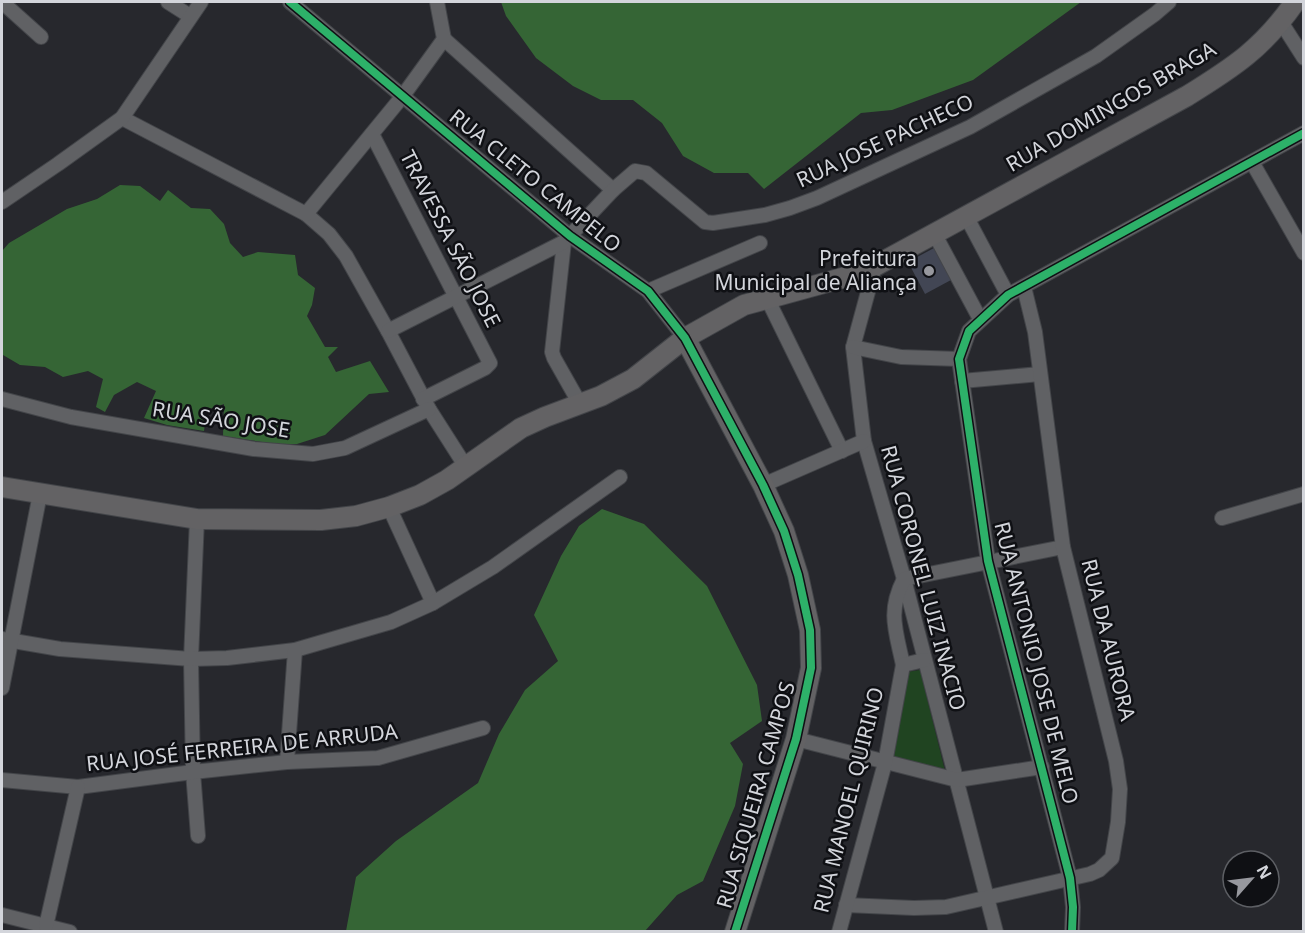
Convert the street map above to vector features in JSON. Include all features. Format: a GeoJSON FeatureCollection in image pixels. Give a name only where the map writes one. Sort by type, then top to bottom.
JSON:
{"type":"FeatureCollection","features":[{"type":"Feature","properties":{"kind":"main road","name":"RUA DOMINGOS BRAGA"},"geometry":{"type":"LineString","coordinates":[[2,487],[197,519],[321,520],[356,516],[389,507],[420,495],[466,467],[521,428],[601,396],[633,379],[685,338],[744,305],[846,277],[875,266],[1176,101],[1229,70],[1258,48],[1295,2]]}},
{"type":"Feature","properties":{"kind":"main road","name":"RUA SIQUEIRA CAMPOS"},"geometry":{"type":"LineString","coordinates":[[685,338],[763,485],[784,531],[798,575],[810,630],[811,668],[796,739],[738,931]]}},
{"type":"Feature","properties":{"kind":"street"},"geometry":{"type":"LineString","coordinates":[[2,2],[41,37]]}},
{"type":"Feature","properties":{"kind":"street"},"geometry":{"type":"LineString","coordinates":[[168,2],[190,16]]}},
{"type":"Feature","properties":{"kind":"street"},"geometry":{"type":"LineString","coordinates":[[2,202],[122,118],[201,2]]}},
{"type":"Feature","properties":{"kind":"street","name":"RUA CLETO CAMPELO"},"geometry":{"type":"LineString","coordinates":[[290,2],[567,239],[648,291],[685,338]]}},
{"type":"Feature","properties":{"kind":"street"},"geometry":{"type":"LineString","coordinates":[[388,331],[567,239],[613,190],[444,39],[437,2]]}},
{"type":"Feature","properties":{"kind":"street","name":"RUA JOSE PACHECO"},"geometry":{"type":"LineString","coordinates":[[613,190],[630,173],[640,170],[698,218],[713,224],[790,208],[970,127],[1096,56],[1169,2]]}},
{"type":"Feature","properties":{"kind":"street"},"geometry":{"type":"LineString","coordinates":[[1281,22],[1304,58]]}},
{"type":"Feature","properties":{"kind":"street"},"geometry":{"type":"LineString","coordinates":[[306,214],[402,97],[444,39]]}},
{"type":"Feature","properties":{"kind":"street"},"geometry":{"type":"LineString","coordinates":[[122,118],[306,214],[329,234],[346,256],[426,404],[466,467]]}},
{"type":"Feature","properties":{"kind":"street","name":"RUA ANTONIO JOSE DE MELO"},"geometry":{"type":"LineString","coordinates":[[1070,878],[988,561],[959,359],[969,331],[1008,295],[1304,133]]}},
{"type":"Feature","properties":{"kind":"street","name":"TRAVESSA SÃO JOSE"},"geometry":{"type":"LineString","coordinates":[[372,134],[490,363]]}},
{"type":"Feature","properties":{"kind":"street"},"geometry":{"type":"LineString","coordinates":[[1252,162],[1304,253]]}},
{"type":"Feature","properties":{"kind":"street"},"geometry":{"type":"LineString","coordinates":[[966,216],[1008,295]]}},
{"type":"Feature","properties":{"kind":"street"},"geometry":{"type":"LineString","coordinates":[[934,233],[980,319]]}},
{"type":"Feature","properties":{"kind":"street"},"geometry":{"type":"LineString","coordinates":[[567,239],[552,352],[580,404]]}},
{"type":"Feature","properties":{"kind":"street"},"geometry":{"type":"LineString","coordinates":[[648,291],[760,243]]}},
{"type":"Feature","properties":{"kind":"street","name":"RUA CORONEL LUIZ INACIO"},"geometry":{"type":"LineString","coordinates":[[875,266],[854,347],[864,441],[904,579],[996,932]]}},
{"type":"Feature","properties":{"kind":"street","name":"RUA DA AURORA"},"geometry":{"type":"LineString","coordinates":[[846,905],[946,907],[988,899],[1099,870],[1112,858],[1118,822],[1120,789],[1116,761],[1063,547],[1035,332],[1024,287]]}},
{"type":"Feature","properties":{"kind":"street"},"geometry":{"type":"LineString","coordinates":[[767,298],[842,451]]}},
{"type":"Feature","properties":{"kind":"street"},"geometry":{"type":"LineString","coordinates":[[854,347],[901,357],[959,359]]}},
{"type":"Feature","properties":{"kind":"street","name":"RUA SÃO JOSE"},"geometry":{"type":"LineString","coordinates":[[2,399],[83,419],[254,449],[313,454],[345,448],[426,404],[490,363]]}},
{"type":"Feature","properties":{"kind":"street"},"geometry":{"type":"LineString","coordinates":[[962,381],[1040,374]]}},
{"type":"Feature","properties":{"kind":"street"},"geometry":{"type":"LineString","coordinates":[[763,485],[864,441]]}},
{"type":"Feature","properties":{"kind":"street"},"geometry":{"type":"LineString","coordinates":[[6,639],[60,649],[191,658],[227,658],[295,650],[391,622],[433,603],[493,567],[620,477]]}},
{"type":"Feature","properties":{"kind":"street"},"geometry":{"type":"LineString","coordinates":[[2,688],[6,639],[40,494]]}},
{"type":"Feature","properties":{"kind":"street"},"geometry":{"type":"LineString","coordinates":[[1222,518],[1304,494]]}},
{"type":"Feature","properties":{"kind":"street"},"geometry":{"type":"LineString","coordinates":[[389,507],[433,603]]}},
{"type":"Feature","properties":{"kind":"street"},"geometry":{"type":"LineString","coordinates":[[197,519],[191,658],[193,772],[198,837]]}},
{"type":"Feature","properties":{"kind":"street"},"geometry":{"type":"LineString","coordinates":[[903,664],[894,617],[897,594],[904,579],[1063,547]]}},
{"type":"Feature","properties":{"kind":"street"},"geometry":{"type":"LineString","coordinates":[[286,762],[295,650]]}},
{"type":"Feature","properties":{"kind":"street","name":"RUA MANOEL QUIRINO"},"geometry":{"type":"LineString","coordinates":[[839,932],[885,763],[903,664],[924,660]]}},
{"type":"Feature","properties":{"kind":"street","name":"RUA JOSÉ FERREIRA DE ARRUDA"},"geometry":{"type":"LineString","coordinates":[[2,780],[78,787],[286,762],[378,758],[483,728]]}},
{"type":"Feature","properties":{"kind":"street"},"geometry":{"type":"LineString","coordinates":[[796,739],[957,780],[1042,767]]}},
{"type":"Feature","properties":{"kind":"street"},"geometry":{"type":"LineString","coordinates":[[46,926],[78,787]]}},
{"type":"Feature","properties":{"kind":"street"},"geometry":{"type":"LineString","coordinates":[[1070,878],[1073,907],[1072,932]]}},
{"type":"Feature","properties":{"kind":"street"},"geometry":{"type":"LineString","coordinates":[[2,915],[70,932]]}},
{"type":"Feature","properties":{"kind":"green space"},"geometry":{"type":"Polygon","coordinates":[[[501,2],[1081,2],[973,80],[892,110],[861,113],[764,189],[748,173],[714,173],[683,156],[662,123],[633,100],[601,100],[573,86],[536,58],[506,16],[501,2]]]}},
{"type":"Feature","properties":{"kind":"green space"},"geometry":{"type":"Polygon","coordinates":[[[120,185],[140,186],[160,201],[168,190],[191,208],[210,209],[224,224],[230,243],[243,257],[258,252],[295,255],[298,275],[315,288],[307,316],[325,347],[338,347],[328,357],[336,372],[370,361],[389,392],[369,394],[325,435],[297,444],[275,444],[223,436],[224,404],[207,410],[204,431],[167,425],[144,418],[156,391],[137,382],[114,395],[105,412],[96,407],[103,379],[88,371],[63,377],[45,367],[20,365],[2,356],[2,251],[9,243],[67,209],[97,199],[120,185]]]}},
{"type":"Feature","properties":{"kind":"green space"},"geometry":{"type":"Polygon","coordinates":[[[602,509],[644,524],[707,586],[757,685],[762,721],[730,743],[743,764],[735,806],[703,881],[677,895],[645,931],[346,931],[356,877],[396,841],[478,783],[499,734],[525,690],[558,661],[534,615],[561,556],[579,526],[602,509]]]}},
{"type":"Feature","properties":{"kind":"green space"},"geometry":{"type":"Polygon","coordinates":[[[920,670],[945,771],[891,756],[907,672],[920,670]]]}},
{"type":"Feature","properties":{"kind":"building","name":"Prefeitura Municipal de Aliança"},"geometry":{"type":"Polygon","coordinates":[[[934,248],[951,280],[925,294],[908,262],[934,248]]]}},
{"type":"Feature","properties":{"kind":"cycle path"},"geometry":{"type":"LineString","coordinates":[[290,2],[570,236],[648,291],[685,338],[763,485],[784,531],[798,575],[810,630],[811,668],[796,739],[735,932]]}},
{"type":"Feature","properties":{"kind":"cycle path"},"geometry":{"type":"LineString","coordinates":[[1072,932],[1073,907],[1070,878],[988,561],[959,359],[969,331],[1008,295],[1304,133]]}},
{"type":"Feature","properties":{"kind":"place","name":"Prefeitura Municipal de Aliança"},"geometry":{"type":"Point","coordinates":[929,271]}}]}
